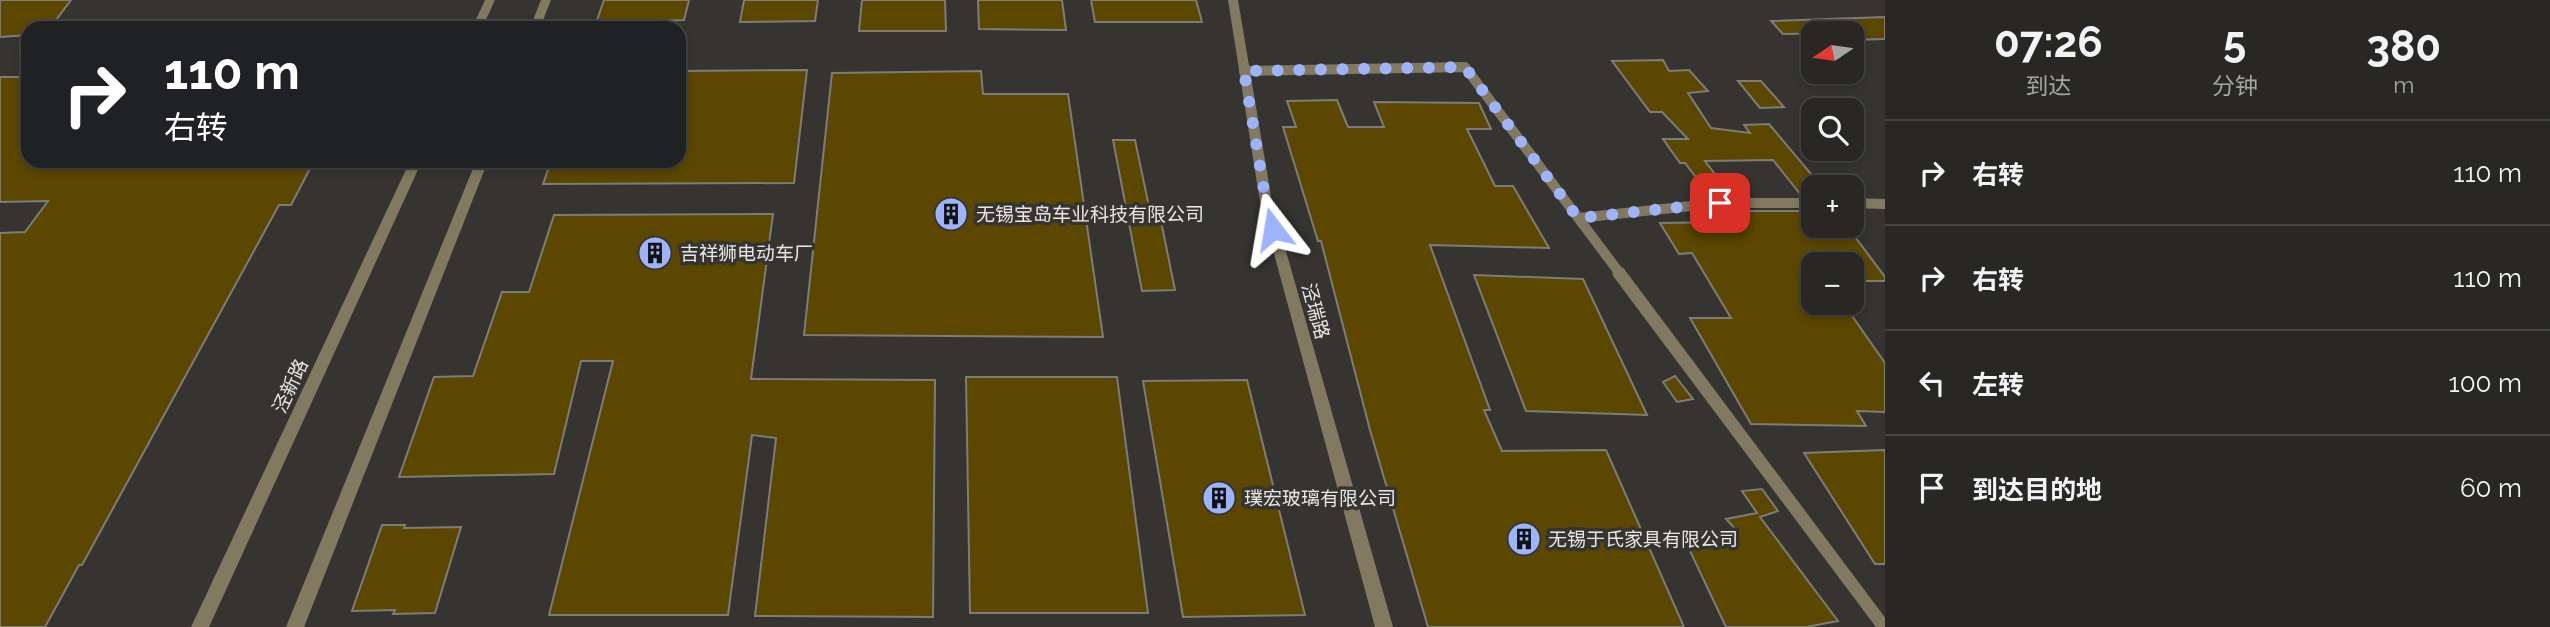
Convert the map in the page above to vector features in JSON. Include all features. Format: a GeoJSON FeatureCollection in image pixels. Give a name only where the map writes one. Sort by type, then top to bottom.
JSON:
{"type":"FeatureCollection","features":[{"type":"Feature","properties":{"kind":"street"},"geometry":{"type":"LineString","coordinates":[[480,21],[490,0]]}},
{"type":"Feature","properties":{"kind":"street"},"geometry":{"type":"LineString","coordinates":[[538,21],[546,0]]}},
{"type":"Feature","properties":{"kind":"street","name":"泾瑞路"},"geometry":{"type":"LineString","coordinates":[[1233,0],[1266,202],[1384,627]]}},
{"type":"Feature","properties":{"kind":"street"},"geometry":{"type":"LineString","coordinates":[[1244,71],[1465,67],[1884,627]]}},
{"type":"Feature","properties":{"kind":"street","name":"泾新路"},"geometry":{"type":"LineString","coordinates":[[200,627],[413,168]]}},
{"type":"Feature","properties":{"kind":"street"},"geometry":{"type":"LineString","coordinates":[[295,627],[479,168]]}},
{"type":"Feature","properties":{"kind":"street"},"geometry":{"type":"LineString","coordinates":[[1578,218],[1720,203],[1801,203]]}},
{"type":"Feature","properties":{"kind":"street"},"geometry":{"type":"LineString","coordinates":[[1864,204],[1885,204]]}},
{"type":"Feature","properties":{"kind":"building"},"geometry":{"type":"Polygon","coordinates":[[[0,0],[71,0],[55,21],[21,21],[21,36],[0,37],[0,0]]]}},
{"type":"Feature","properties":{"kind":"building"},"geometry":{"type":"Polygon","coordinates":[[[604,0],[689,0],[684,20],[597,21],[604,0]]]}},
{"type":"Feature","properties":{"kind":"building"},"geometry":{"type":"Polygon","coordinates":[[[744,0],[818,0],[815,21],[740,22],[744,0]]]}},
{"type":"Feature","properties":{"kind":"building"},"geometry":{"type":"Polygon","coordinates":[[[862,0],[945,0],[946,31],[859,31],[862,0]]]}},
{"type":"Feature","properties":{"kind":"building"},"geometry":{"type":"Polygon","coordinates":[[[978,0],[1062,0],[1066,30],[979,29],[978,0]]]}},
{"type":"Feature","properties":{"kind":"building"},"geometry":{"type":"Polygon","coordinates":[[[1091,0],[1196,0],[1202,22],[1095,22],[1091,0]]]}},
{"type":"Feature","properties":{"kind":"building"},"geometry":{"type":"Polygon","coordinates":[[[1885,17],[1885,39],[1864,40],[1864,21],[1801,21],[1801,34],[1783,34],[1771,21],[1885,17]]]}},
{"type":"Feature","properties":{"kind":"building"},"geometry":{"type":"Polygon","coordinates":[[[1663,60],[1669,71],[1689,70],[1708,91],[1688,93],[1711,128],[1750,133],[1744,125],[1769,124],[1812,175],[1801,175],[1801,195],[1773,160],[1705,161],[1731,195],[1710,196],[1685,163],[1680,163],[1663,139],[1688,139],[1662,112],[1650,112],[1612,61],[1663,60]]]}},
{"type":"Feature","properties":{"kind":"building"},"geometry":{"type":"Polygon","coordinates":[[[807,70],[794,183],[543,184],[549,168],[686,168],[686,71],[807,70]]]}},
{"type":"Feature","properties":{"kind":"building","name":"无锡宝岛车业科技有限公司"},"geometry":{"type":"Polygon","coordinates":[[[981,71],[983,94],[1068,94],[1103,337],[804,335],[832,73],[981,71]]]}},
{"type":"Feature","properties":{"kind":"building"},"geometry":{"type":"Polygon","coordinates":[[[0,77],[21,77],[21,168],[310,168],[291,205],[279,205],[82,565],[79,565],[45,627],[0,627],[0,233],[25,232],[48,201],[0,202],[0,77]]]}},
{"type":"Feature","properties":{"kind":"building"},"geometry":{"type":"Polygon","coordinates":[[[1738,81],[1761,81],[1784,107],[1760,108],[1738,81]]]}},
{"type":"Feature","properties":{"kind":"building"},"geometry":{"type":"Polygon","coordinates":[[[1337,100],[1348,127],[1384,127],[1374,102],[1479,103],[1491,129],[1467,129],[1495,186],[1513,186],[1549,248],[1430,245],[1490,410],[1484,410],[1502,451],[1606,450],[1684,627],[1428,627],[1370,430],[1321,241],[1318,241],[1283,127],[1296,127],[1287,101],[1337,100]]]}},
{"type":"Feature","properties":{"kind":"building"},"geometry":{"type":"Polygon","coordinates":[[[1113,140],[1135,140],[1151,216],[1160,216],[1175,290],[1142,291],[1113,140]]]}},
{"type":"Feature","properties":{"kind":"building"},"geometry":{"type":"Polygon","coordinates":[[[1721,211],[1801,211],[1801,238],[1856,238],[1885,277],[1885,281],[1864,281],[1864,252],[1801,252],[1801,315],[1851,315],[1885,363],[1885,412],[1857,411],[1866,426],[1751,424],[1690,318],[1731,318],[1692,253],[1679,254],[1660,223],[1729,222],[1721,211]]]}},
{"type":"Feature","properties":{"kind":"building"},"geometry":{"type":"Polygon","coordinates":[[[773,214],[751,379],[935,380],[933,617],[755,616],[776,438],[752,435],[728,615],[549,615],[613,361],[581,361],[554,474],[399,477],[434,377],[473,376],[502,292],[529,292],[554,215],[773,214]]]}},
{"type":"Feature","properties":{"kind":"building"},"geometry":{"type":"Polygon","coordinates":[[[1474,275],[1583,279],[1647,415],[1526,411],[1474,275]]]}},
{"type":"Feature","properties":{"kind":"building"},"geometry":{"type":"Polygon","coordinates":[[[1675,376],[1693,399],[1677,402],[1663,382],[1675,376]]]}},
{"type":"Feature","properties":{"kind":"building"},"geometry":{"type":"Polygon","coordinates":[[[966,377],[1117,377],[1148,613],[970,613],[966,377]]]}},
{"type":"Feature","properties":{"kind":"building","name":"璞宏玻璃有限公司"},"geometry":{"type":"Polygon","coordinates":[[[1247,380],[1305,615],[1183,617],[1143,381],[1247,380]]]}},
{"type":"Feature","properties":{"kind":"building"},"geometry":{"type":"Polygon","coordinates":[[[1885,450],[1885,564],[1875,564],[1804,453],[1885,450]]]}},
{"type":"Feature","properties":{"kind":"building"},"geometry":{"type":"Polygon","coordinates":[[[1762,489],[1778,511],[1760,517],[1838,621],[1806,627],[1726,627],[1681,532],[1738,532],[1726,519],[1757,513],[1742,491],[1762,489]]]}},
{"type":"Feature","properties":{"kind":"building"},"geometry":{"type":"Polygon","coordinates":[[[382,525],[405,525],[404,528],[461,527],[435,613],[352,611],[382,525]]]}},
{"type":"Feature","properties":{"kind":"place","name":"无锡宝岛车业科技有限公司"},"geometry":{"type":"Point","coordinates":[951,214]}},
{"type":"Feature","properties":{"kind":"place","name":"吉祥狮电动车厂"},"geometry":{"type":"Point","coordinates":[655,253]}},
{"type":"Feature","properties":{"kind":"place","name":"璞宏玻璃有限公司"},"geometry":{"type":"Point","coordinates":[1219,498]}},
{"type":"Feature","properties":{"kind":"place","name":"无锡于氏家具有限公司"},"geometry":{"type":"Point","coordinates":[1524,539]}},
{"type":"Feature","properties":{"kind":"route"},"geometry":{"type":"LineString","coordinates":[[1273,229],[1244,71],[1465,67],[1578,218],[1720,203]]}}]}
